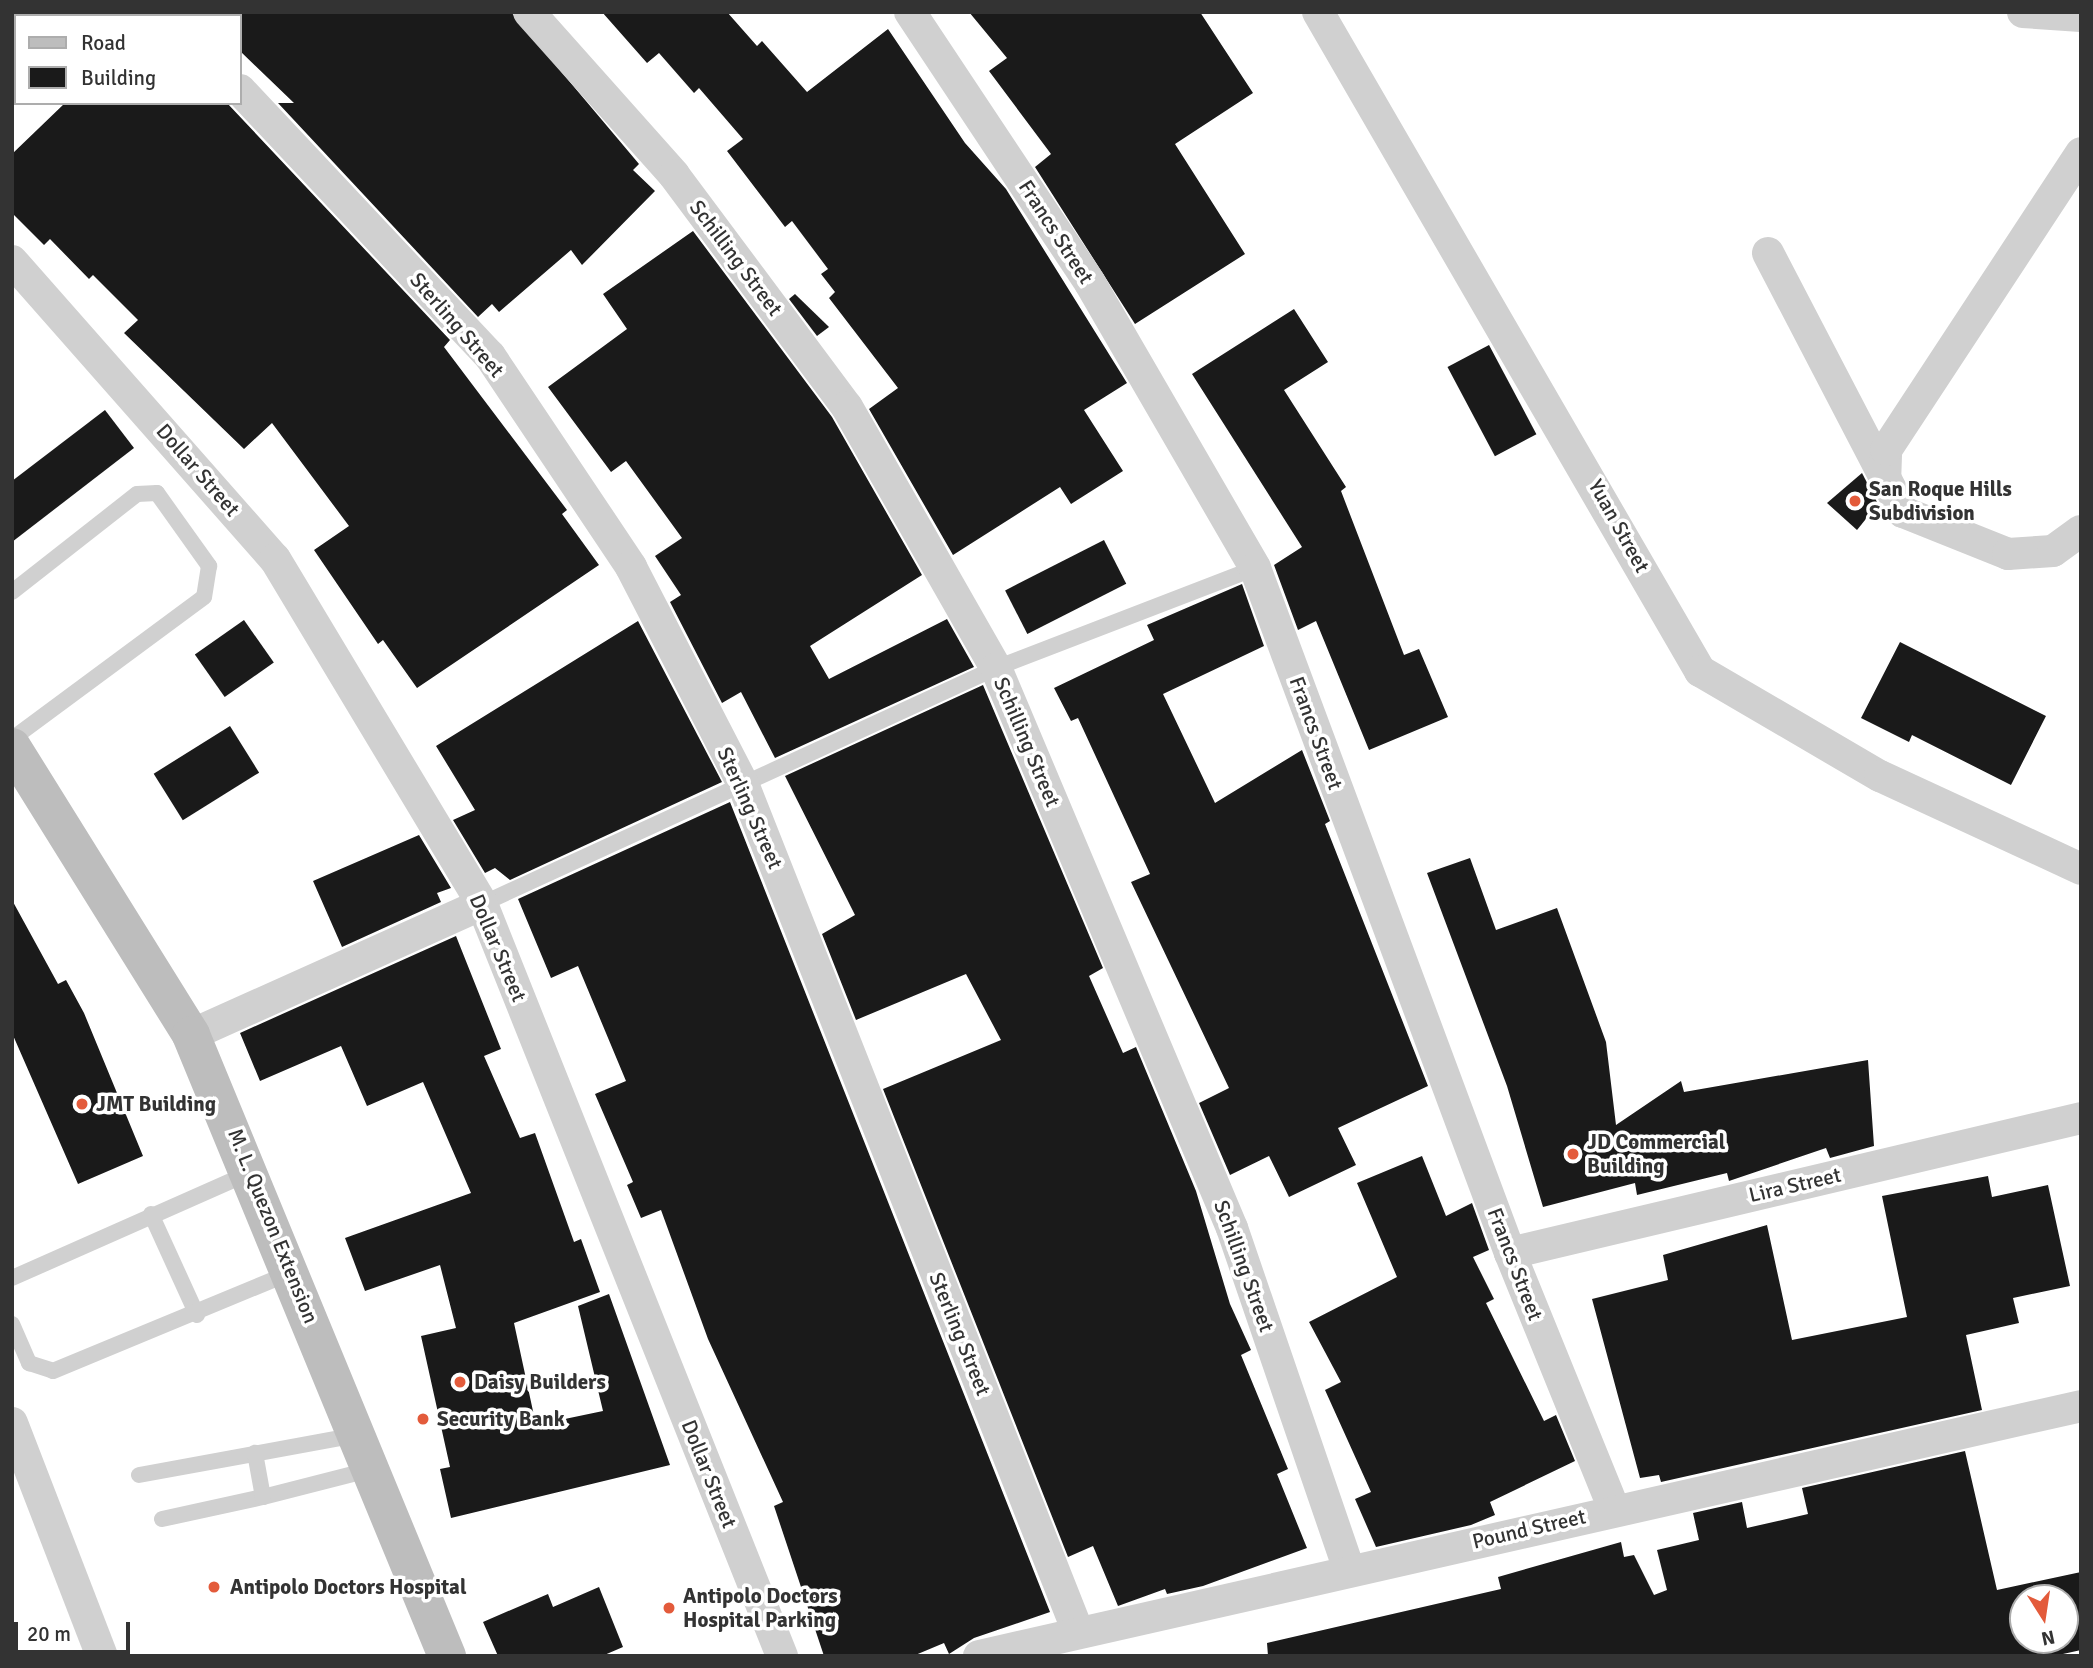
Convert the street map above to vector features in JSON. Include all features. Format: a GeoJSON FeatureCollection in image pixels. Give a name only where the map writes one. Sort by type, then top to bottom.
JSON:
{"type":"FeatureCollection","features":[{"type":"Feature","properties":{"kind":"main road","name":"M. L. Quezon Extension"},"geometry":{"type":"LineString","coordinates":[[12,747],[191,1035],[292,1272],[447,1656]]}},
{"type":"Feature","properties":{"kind":"street","name":"Schilling Street"},"geometry":{"type":"LineString","coordinates":[[529,12],[674,176],[847,407],[996,668],[1232,1228],[1349,1570]]}},
{"type":"Feature","properties":{"kind":"street","name":"Francs Street"},"geometry":{"type":"LineString","coordinates":[[910,12],[1090,283],[1255,568],[1510,1253],[1614,1509]]}},
{"type":"Feature","properties":{"kind":"street","name":"Yuan Street"},"geometry":{"type":"LineString","coordinates":[[1318,12],[1700,671],[1880,776],[2081,869]]}},
{"type":"Feature","properties":{"kind":"street"},"geometry":{"type":"LineString","coordinates":[[2023,12],[2081,16]]}},
{"type":"Feature","properties":{"kind":"street","name":"Sterling Street"},"geometry":{"type":"LineString","coordinates":[[242,92],[489,356],[631,567],[743,784],[1078,1632]]}},
{"type":"Feature","properties":{"kind":"street"},"geometry":{"type":"LineString","coordinates":[[1885,485],[1886,450],[2081,153]]}},
{"type":"Feature","properties":{"kind":"street"},"geometry":{"type":"LineString","coordinates":[[1768,253],[1885,485],[1903,512],[2008,554],[2053,551],[2081,531]]}},
{"type":"Feature","properties":{"kind":"street","name":"Dollar Street"},"geometry":{"type":"LineString","coordinates":[[12,261],[275,559],[482,904],[782,1656]]}},
{"type":"Feature","properties":{"kind":"street"},"geometry":{"type":"LineString","coordinates":[[191,1035],[482,904]]}},
{"type":"Feature","properties":{"kind":"street","name":"Lira Street"},"geometry":{"type":"LineString","coordinates":[[1510,1253],[2081,1118]]}},
{"type":"Feature","properties":{"kind":"street","name":"Pound Street"},"geometry":{"type":"LineString","coordinates":[[979,1656],[1614,1509],[2081,1406]]}},
{"type":"Feature","properties":{"kind":"street"},"geometry":{"type":"LineString","coordinates":[[12,1423],[102,1656]]}},
{"type":"Feature","properties":{"kind":"lane"},"geometry":{"type":"LineString","coordinates":[[12,592],[137,494],[157,493],[209,566],[204,597],[12,739]]}},
{"type":"Feature","properties":{"kind":"lane"},"geometry":{"type":"LineString","coordinates":[[482,904],[996,668],[1255,568]]}},
{"type":"Feature","properties":{"kind":"lane"},"geometry":{"type":"LineString","coordinates":[[12,1278],[250,1172]]}},
{"type":"Feature","properties":{"kind":"lane"},"geometry":{"type":"LineString","coordinates":[[151,1214],[197,1315]]}},
{"type":"Feature","properties":{"kind":"lane"},"geometry":{"type":"LineString","coordinates":[[12,1324],[29,1363],[40,1372],[197,1315],[292,1272]]}},
{"type":"Feature","properties":{"kind":"lane"},"geometry":{"type":"LineString","coordinates":[[138,1475],[357,1435]]}},
{"type":"Feature","properties":{"kind":"lane"},"geometry":{"type":"LineString","coordinates":[[255,1453],[263,1497]]}},
{"type":"Feature","properties":{"kind":"lane"},"geometry":{"type":"LineString","coordinates":[[162,1519],[371,1470]]}},
{"type":"Feature","properties":{"kind":"building"},"geometry":{"type":"Polygon","coordinates":[[[511,12],[639,164],[633,170],[655,191],[582,265],[571,250],[499,312],[492,304],[478,317],[278,103],[294,103],[242,53],[240,14],[511,12]]]}},
{"type":"Feature","properties":{"kind":"building"},"geometry":{"type":"Polygon","coordinates":[[[602,12],[727,12],[757,46],[762,41],[807,92],[888,29],[965,143],[1006,189],[1127,383],[1084,410],[1123,471],[1071,504],[1060,487],[953,555],[869,409],[898,388],[829,298],[835,292],[821,274],[828,269],[792,221],[785,227],[727,151],[743,139],[699,88],[694,93],[659,53],[647,63],[602,12]]]}},
{"type":"Feature","properties":{"kind":"building"},"geometry":{"type":"Polygon","coordinates":[[[969,12],[1200,12],[1253,93],[1175,144],[1245,254],[1135,324],[1035,167],[1051,154],[989,71],[1007,58],[969,12]]]}},
{"type":"Feature","properties":{"kind":"building"},"geometry":{"type":"Polygon","coordinates":[[[63,105],[229,105],[450,340],[444,347],[567,510],[562,514],[599,565],[417,688],[383,640],[378,644],[314,550],[349,526],[272,423],[244,449],[124,333],[138,320],[93,275],[89,279],[50,239],[44,245],[12,213],[12,154],[63,105]]]}},
{"type":"Feature","properties":{"kind":"building"},"geometry":{"type":"Polygon","coordinates":[[[693,231],[832,417],[922,575],[810,646],[829,679],[947,619],[974,667],[775,758],[741,692],[722,703],[670,602],[681,595],[655,556],[682,538],[626,461],[611,472],[548,387],[627,329],[603,294],[693,231]]]}},
{"type":"Feature","properties":{"kind":"building"},"geometry":{"type":"Polygon","coordinates":[[[795,294],[829,327],[817,336],[789,299],[795,294]]]}},
{"type":"Feature","properties":{"kind":"building"},"geometry":{"type":"Polygon","coordinates":[[[1294,309],[1328,362],[1284,390],[1346,487],[1341,491],[1404,655],[1419,649],[1448,717],[1369,750],[1316,621],[1298,630],[1274,565],[1302,547],[1192,374],[1294,309]]]}},
{"type":"Feature","properties":{"kind":"building"},"geometry":{"type":"Polygon","coordinates":[[[1489,345],[1536,434],[1495,456],[1448,367],[1489,345]]]}},
{"type":"Feature","properties":{"kind":"building"},"geometry":{"type":"Polygon","coordinates":[[[105,410],[134,448],[12,542],[12,481],[105,410]]]}},
{"type":"Feature","properties":{"kind":"building","name":"San Roque Hills Subdivision"},"geometry":{"type":"Polygon","coordinates":[[[1862,473],[1878,504],[1857,530],[1827,503],[1862,473]]]}},
{"type":"Feature","properties":{"kind":"building"},"geometry":{"type":"Polygon","coordinates":[[[1104,540],[1126,584],[1027,634],[1005,590],[1104,540]]]}},
{"type":"Feature","properties":{"kind":"building"},"geometry":{"type":"Polygon","coordinates":[[[1242,584],[1264,646],[1163,694],[1215,803],[1302,750],[1330,821],[1325,824],[1428,1086],[1338,1128],[1356,1165],[1289,1197],[1269,1156],[1230,1175],[1199,1103],[1229,1088],[1131,882],[1150,874],[1078,718],[1071,721],[1054,688],[1154,640],[1147,625],[1242,584]]]}},
{"type":"Feature","properties":{"kind":"building"},"geometry":{"type":"Polygon","coordinates":[[[244,620],[274,663],[225,697],[195,654],[244,620]]]}},
{"type":"Feature","properties":{"kind":"building"},"geometry":{"type":"Polygon","coordinates":[[[638,621],[722,782],[510,880],[495,868],[485,873],[453,820],[475,810],[436,746],[638,621]]]}},
{"type":"Feature","properties":{"kind":"building"},"geometry":{"type":"Polygon","coordinates":[[[1900,642],[2046,716],[2011,785],[1912,735],[1909,742],[1861,718],[1900,642]]]}},
{"type":"Feature","properties":{"kind":"building"},"geometry":{"type":"Polygon","coordinates":[[[983,685],[1103,968],[1089,976],[1123,1053],[1136,1047],[1196,1191],[1230,1304],[1251,1350],[1241,1355],[1288,1469],[1277,1474],[1307,1548],[1203,1586],[1167,1594],[1165,1589],[1118,1606],[1093,1546],[1068,1557],[883,1089],[1001,1040],[966,974],[856,1020],[822,934],[855,915],[785,776],[983,685]]]}},
{"type":"Feature","properties":{"kind":"building"},"geometry":{"type":"Polygon","coordinates":[[[230,726],[259,773],[183,820],[154,774],[230,726]]]}},
{"type":"Feature","properties":{"kind":"building"},"geometry":{"type":"Polygon","coordinates":[[[730,802],[1050,1612],[974,1638],[949,1654],[944,1643],[913,1656],[824,1656],[774,1506],[783,1502],[708,1339],[661,1210],[641,1218],[627,1185],[633,1182],[595,1094],[626,1081],[578,966],[551,978],[518,899],[730,802]]]}},
{"type":"Feature","properties":{"kind":"building"},"geometry":{"type":"Polygon","coordinates":[[[419,835],[451,888],[437,893],[441,902],[342,947],[313,881],[419,835]]]}},
{"type":"Feature","properties":{"kind":"building"},"geometry":{"type":"Polygon","coordinates":[[[1470,858],[1496,930],[1557,908],[1606,1042],[1616,1125],[1681,1081],[1684,1092],[1868,1060],[1874,1146],[1830,1158],[1826,1148],[1729,1181],[1727,1173],[1637,1195],[1635,1183],[1543,1207],[1507,1086],[1427,873],[1470,858]]]}},
{"type":"Feature","properties":{"kind":"building","name":"JMT Building"},"geometry":{"type":"Polygon","coordinates":[[[12,900],[58,984],[66,980],[84,1013],[143,1156],[78,1184],[12,1033],[12,900]]]}},
{"type":"Feature","properties":{"kind":"building"},"geometry":{"type":"Polygon","coordinates":[[[456,936],[501,1049],[484,1056],[520,1138],[535,1133],[574,1242],[581,1239],[600,1292],[514,1323],[536,1425],[603,1411],[578,1306],[609,1294],[670,1465],[451,1518],[440,1469],[450,1467],[421,1336],[456,1328],[440,1265],[365,1291],[345,1238],[471,1193],[423,1082],[367,1106],[341,1046],[260,1081],[240,1033],[456,936]]]}},
{"type":"Feature","properties":{"kind":"building"},"geometry":{"type":"Polygon","coordinates":[[[1422,1156],[1446,1216],[1472,1203],[1489,1250],[1473,1257],[1494,1299],[1486,1303],[1544,1421],[1556,1415],[1575,1461],[1490,1502],[1495,1515],[1471,1525],[1376,1547],[1355,1499],[1371,1492],[1325,1390],[1341,1382],[1309,1322],[1397,1277],[1357,1183],[1422,1156]]]}},
{"type":"Feature","properties":{"kind":"building"},"geometry":{"type":"Polygon","coordinates":[[[1988,1176],[1992,1197],[2048,1185],[2070,1286],[2013,1298],[2019,1323],[1966,1335],[1982,1410],[1661,1482],[1659,1475],[1640,1478],[1592,1299],[1668,1280],[1663,1255],[1767,1225],[1792,1340],[1907,1317],[1882,1196],[1988,1176]]]}},
{"type":"Feature","properties":{"kind":"building"},"geometry":{"type":"Polygon","coordinates":[[[1965,1451],[1997,1590],[2009,1587],[2009,1654],[2063,1654],[1268,1656],[1267,1643],[1501,1589],[1498,1577],[1621,1542],[1624,1557],[1634,1555],[1654,1595],[1667,1590],[1657,1550],[1699,1540],[1693,1513],[1742,1502],[1747,1528],[1808,1514],[1802,1488],[1965,1451]]]}},
{"type":"Feature","properties":{"kind":"building"},"geometry":{"type":"Polygon","coordinates":[[[2081,1572],[2081,1650],[2079,1584],[2025,1584],[2081,1572]]]}},
{"type":"Feature","properties":{"kind":"building"},"geometry":{"type":"Polygon","coordinates":[[[599,1587],[623,1647],[602,1656],[498,1656],[483,1622],[548,1594],[553,1607],[599,1587]]]}},
{"type":"Feature","properties":{"kind":"place","name":"San Roque Hills Subdivision"},"geometry":{"type":"Point","coordinates":[1855,501]}},
{"type":"Feature","properties":{"kind":"place","name":"JMT Building"},"geometry":{"type":"Point","coordinates":[82,1104]}},
{"type":"Feature","properties":{"kind":"place","name":"JD Commercial Building"},"geometry":{"type":"Point","coordinates":[1573,1154]}},
{"type":"Feature","properties":{"kind":"place","name":"Daisy Builders"},"geometry":{"type":"Point","coordinates":[460,1382]}},
{"type":"Feature","properties":{"kind":"place","name":"Security Bank"},"geometry":{"type":"Point","coordinates":[423,1419]}},
{"type":"Feature","properties":{"kind":"place","name":"Antipolo Doctors Hospital"},"geometry":{"type":"Point","coordinates":[214,1587]}},
{"type":"Feature","properties":{"kind":"place","name":"Antipolo Doctors Hospital Parking"},"geometry":{"type":"Point","coordinates":[669,1608]}}]}
